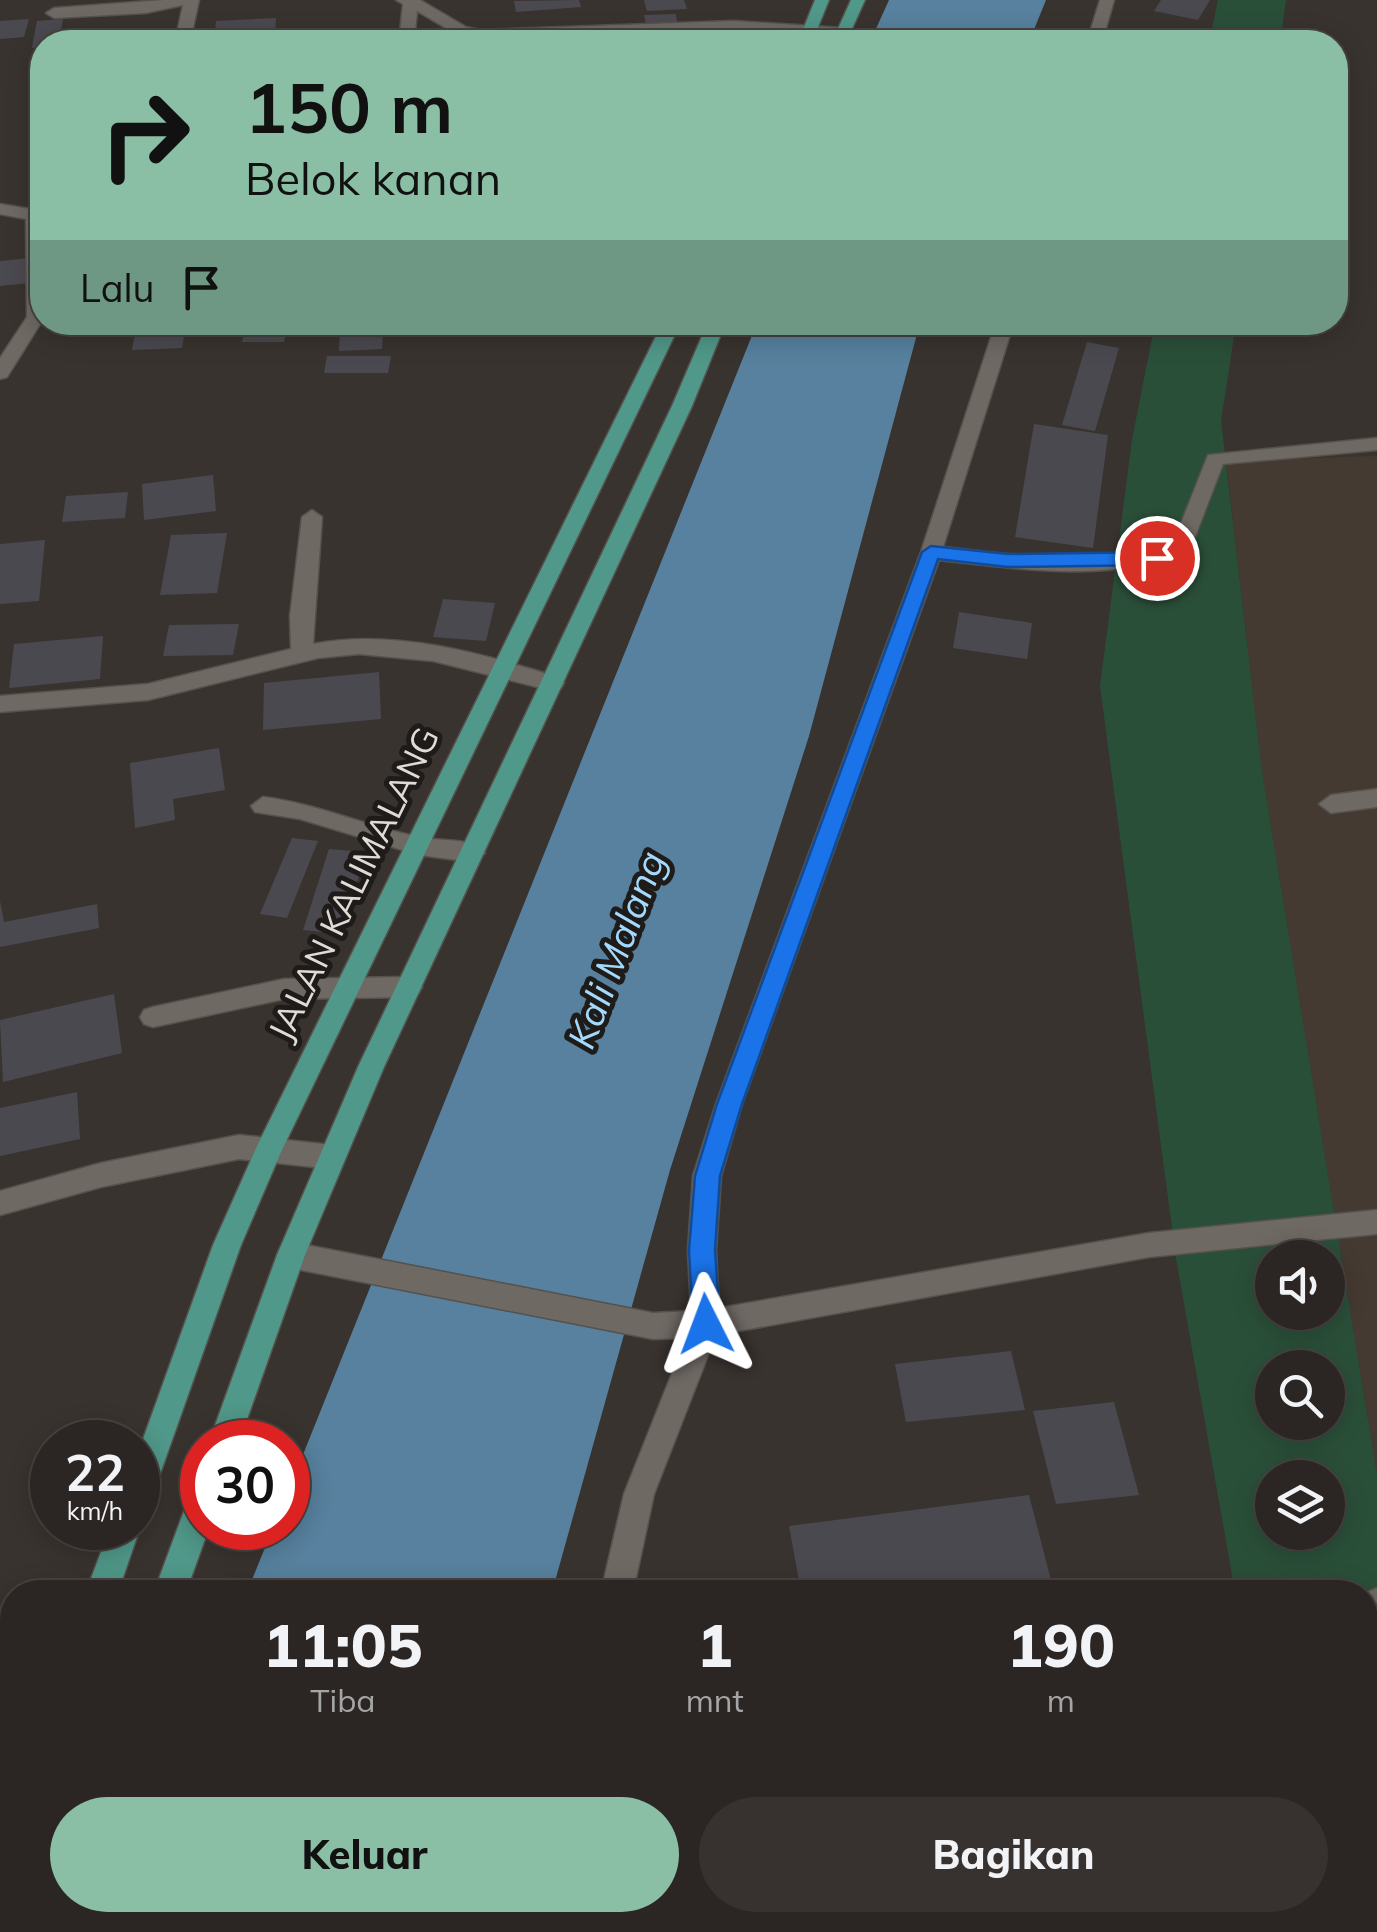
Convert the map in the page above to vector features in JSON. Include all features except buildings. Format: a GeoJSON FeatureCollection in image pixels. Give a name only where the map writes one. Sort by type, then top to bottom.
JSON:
{"type":"FeatureCollection","features":[{"type":"Feature","properties":{"kind":"main road"},"geometry":{"type":"LineString","coordinates":[[810,30],[822,0]]}},
{"type":"Feature","properties":{"kind":"main road"},"geometry":{"type":"LineString","coordinates":[[845,30],[858,0]]}},
{"type":"Feature","properties":{"kind":"main road","name":"JALAN KALIMALANG"},"geometry":{"type":"LineString","coordinates":[[232,1420],[291,1255],[332,1157],[553,683],[659,402],[670,335]]}},
{"type":"Feature","properties":{"kind":"main road","name":"JALAN KALIMALANG"},"geometry":{"type":"LineString","coordinates":[[160,1433],[228,1244],[268,1152],[502,671],[659,402],[708,335]]}},
{"type":"Feature","properties":{"kind":"main road"},"geometry":{"type":"LineString","coordinates":[[106,1580],[118,1550]]}},
{"type":"Feature","properties":{"kind":"main road"},"geometry":{"type":"LineString","coordinates":[[174,1580],[185,1550]]}},
{"type":"Feature","properties":{"kind":"street"},"geometry":{"type":"LineString","coordinates":[[54,14],[146,8],[190,0],[185,30]]}},
{"type":"Feature","properties":{"kind":"street"},"geometry":{"type":"LineString","coordinates":[[403,0],[412,1],[458,30]]}},
{"type":"Feature","properties":{"kind":"street"},"geometry":{"type":"LineString","coordinates":[[1098,30],[1108,0]]}},
{"type":"Feature","properties":{"kind":"street"},"geometry":{"type":"LineString","coordinates":[[408,30],[412,1]]}},
{"type":"Feature","properties":{"kind":"street"},"geometry":{"type":"LineString","coordinates":[[621,30],[734,26],[764,30]]}},
{"type":"Feature","properties":{"kind":"street"},"geometry":{"type":"LineString","coordinates":[[0,209],[30,214]]}},
{"type":"Feature","properties":{"kind":"street"},"geometry":{"type":"LineString","coordinates":[[0,374],[30,326]]}},
{"type":"Feature","properties":{"kind":"street"},"geometry":{"type":"LineString","coordinates":[[620,1580],[640,1494],[706,1324],[702,1250],[708,1176],[730,1104],[931,552],[1000,335]]}},
{"type":"Feature","properties":{"kind":"street"},"geometry":{"type":"LineString","coordinates":[[931,552],[1008,561],[1157,558],[1183,545],[1215,459],[1377,444]]}},
{"type":"Feature","properties":{"kind":"street"},"geometry":{"type":"LineString","coordinates":[[302,655],[312,517]]}},
{"type":"Feature","properties":{"kind":"street"},"geometry":{"type":"LineString","coordinates":[[0,704],[128,694],[192,684],[302,655],[358,646],[460,658],[553,683]]}},
{"type":"Feature","properties":{"kind":"street"},"geometry":{"type":"LineString","coordinates":[[1331,804],[1377,798]]}},
{"type":"Feature","properties":{"kind":"street"},"geometry":{"type":"LineString","coordinates":[[263,806],[330,817],[419,846],[472,854]]}},
{"type":"Feature","properties":{"kind":"street"},"geometry":{"type":"LineString","coordinates":[[153,1017],[284,989],[409,986]]}},
{"type":"Feature","properties":{"kind":"street"},"geometry":{"type":"LineString","coordinates":[[0,1203],[101,1174],[239,1147],[332,1157]]}},
{"type":"Feature","properties":{"kind":"street"},"geometry":{"type":"LineString","coordinates":[[291,1255],[653,1326],[706,1324],[1149,1246],[1368,1224]]}},
{"type":"Feature","properties":{"kind":"shaded area"},"geometry":{"type":"Polygon","coordinates":[[[1377,456],[1377,1475],[1345,1279],[1345,1240],[1339,1240],[1262,771],[1226,461],[1377,456]]]}},
{"type":"Feature","properties":{"kind":"green space"},"geometry":{"type":"Polygon","coordinates":[[[1218,0],[1286,0],[1282,30],[1212,30],[1218,0]]]}},
{"type":"Feature","properties":{"kind":"green space"},"geometry":{"type":"Polygon","coordinates":[[[1153,335],[1234,335],[1221,421],[1262,771],[1339,1240],[1255,1240],[1255,1330],[1345,1330],[1345,1279],[1377,1475],[1377,1580],[1233,1580],[1176,1258],[1100,686],[1132,440],[1153,335]]]}},
{"type":"Feature","properties":{"kind":"water"},"geometry":{"type":"Polygon","coordinates":[[[889,0],[1046,0],[1034,30],[875,30],[889,0]]]}},
{"type":"Feature","properties":{"kind":"water","name":"Kali Malang"},"geometry":{"type":"Polygon","coordinates":[[[752,335],[917,335],[809,736],[670,1170],[555,1580],[252,1580],[264,1550],[310,1550],[310,1437],[752,335]]]}},
{"type":"Feature","properties":{"kind":"route"},"geometry":{"type":"LineString","coordinates":[[706,1324],[702,1250],[708,1176],[730,1104],[931,552],[1008,561],[1157,558]]}}]}
